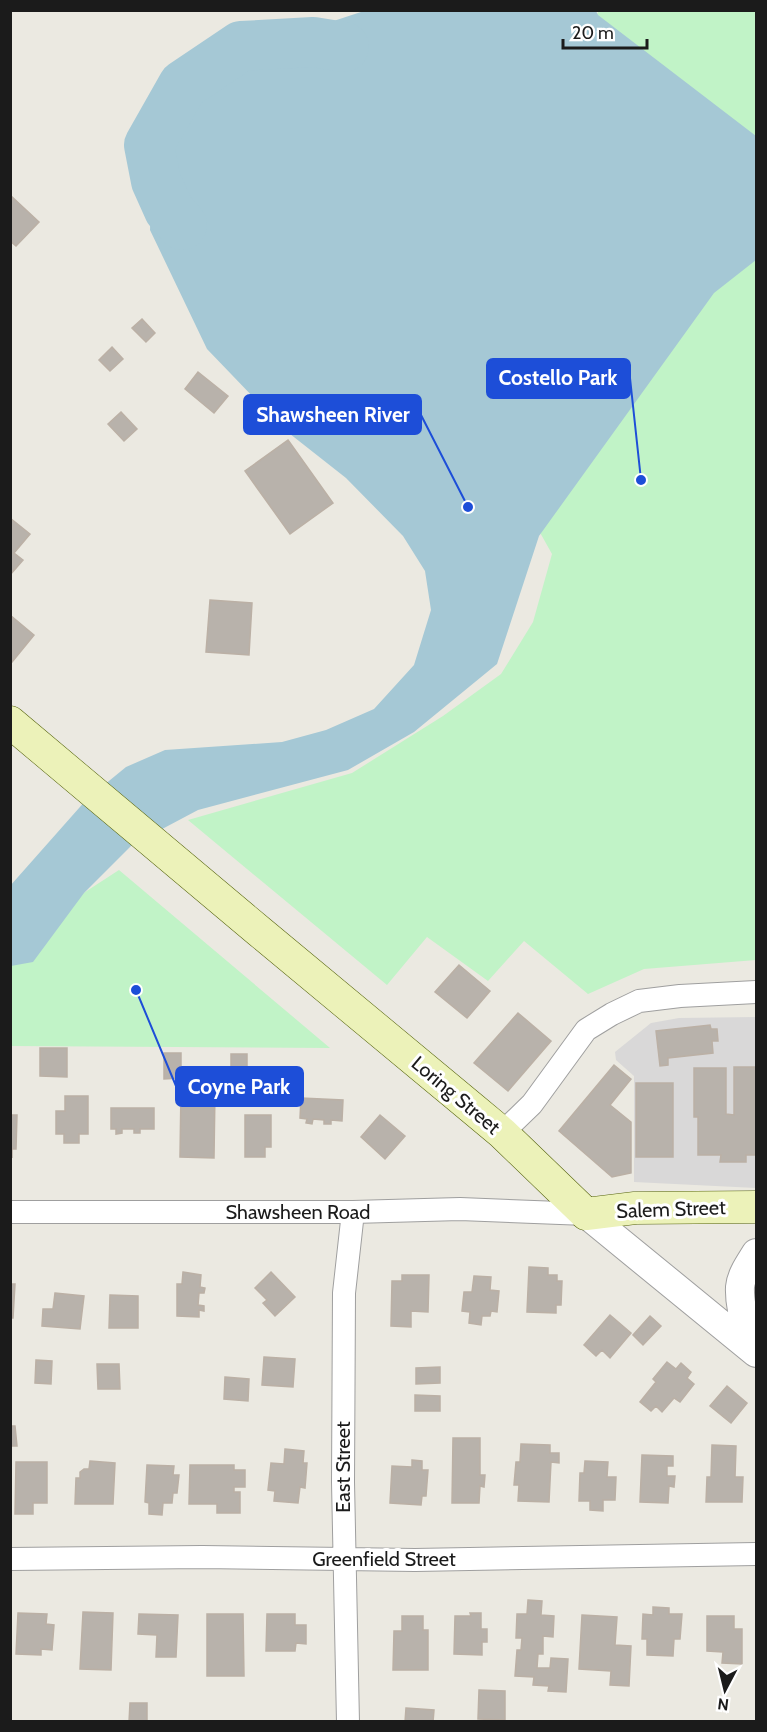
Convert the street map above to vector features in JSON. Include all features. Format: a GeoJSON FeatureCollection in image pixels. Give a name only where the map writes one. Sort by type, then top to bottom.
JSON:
{"type":"FeatureCollection","features":[{"type":"Feature","properties":{"kind":"main road","name":"Loring Street"},"geometry":{"type":"LineString","coordinates":[[10,722],[502,1133],[586,1214]]}},
{"type":"Feature","properties":{"kind":"main road","name":"Salem Street"},"geometry":{"type":"LineString","coordinates":[[586,1214],[635,1208],[756,1207]]}},
{"type":"Feature","properties":{"kind":"street"},"geometry":{"type":"LineString","coordinates":[[502,1133],[532,1104],[586,1030],[612,1014],[639,1001],[680,996],[756,992]]}},
{"type":"Feature","properties":{"kind":"street","name":"Shawsheen Road"},"geometry":{"type":"LineString","coordinates":[[10,1212],[353,1212],[460,1209],[586,1214]]}},
{"type":"Feature","properties":{"kind":"street","name":"East Street"},"geometry":{"type":"LineString","coordinates":[[348,1722],[343,1482],[344,1293],[353,1212]]}},
{"type":"Feature","properties":{"kind":"street","name":"Loring Street"},"geometry":{"type":"LineString","coordinates":[[586,1214],[754,1351]]}},
{"type":"Feature","properties":{"kind":"street"},"geometry":{"type":"LineString","coordinates":[[754,1351],[743,1315],[740,1286],[747,1267],[756,1253]]}},
{"type":"Feature","properties":{"kind":"street","name":"Greenfield Street"},"geometry":{"type":"LineString","coordinates":[[10,1559],[202,1557],[415,1560],[756,1554]]}},
{"type":"Feature","properties":{"kind":"shaded area"},"geometry":{"type":"Polygon","coordinates":[[[756,1017],[756,1188],[634,1182],[634,1076],[616,1060],[615,1052],[651,1023],[679,1018],[756,1017]]]}},
{"type":"Feature","properties":{"kind":"green space"},"geometry":{"type":"Polygon","coordinates":[[[599,11],[756,11],[756,960],[644,969],[588,994],[524,941],[488,981],[427,937],[387,985],[188,820],[352,773],[443,716],[501,674],[533,622],[552,554],[524,504],[578,44],[599,11]]]}},
{"type":"Feature","properties":{"kind":"green space"},"geometry":{"type":"Polygon","coordinates":[[[119,870],[330,1048],[11,1046],[10,935],[22,933],[119,870]]]}},
{"type":"Feature","properties":{"kind":"water"},"geometry":{"type":"Polygon","coordinates":[[[364,11],[596,11],[598,15],[756,136],[756,260],[714,293],[539,536],[497,664],[414,732],[348,770],[198,810],[132,845],[84,893],[33,962],[11,966],[10,886],[87,799],[126,767],[165,750],[282,742],[326,730],[374,709],[414,665],[431,610],[425,571],[403,536],[346,478],[285,430],[207,349],[150,230],[153,155],[170,125],[202,88],[294,34],[364,11]]]}},
{"type":"Feature","properties":{"kind":"building"},"geometry":{"type":"Polygon","coordinates":[[[10,195],[39,222],[16,246],[10,241],[10,195]]]}},
{"type":"Feature","properties":{"kind":"building"},"geometry":{"type":"Polygon","coordinates":[[[142,319],[155,333],[146,342],[132,328],[142,319]]]}},
{"type":"Feature","properties":{"kind":"building"},"geometry":{"type":"Polygon","coordinates":[[[112,347],[123,359],[110,371],[99,360],[112,347]]]}},
{"type":"Feature","properties":{"kind":"building"},"geometry":{"type":"Polygon","coordinates":[[[198,372],[228,396],[214,413],[185,389],[198,372]]]}},
{"type":"Feature","properties":{"kind":"building"},"geometry":{"type":"Polygon","coordinates":[[[121,412],[137,429],[124,441],[108,424],[121,412]]]}},
{"type":"Feature","properties":{"kind":"building"},"geometry":{"type":"Polygon","coordinates":[[[288,440],[333,503],[290,534],[245,471],[288,440]]]}},
{"type":"Feature","properties":{"kind":"building"},"geometry":{"type":"Polygon","coordinates":[[[10,518],[30,534],[14,553],[23,560],[10,575],[10,518]]]}},
{"type":"Feature","properties":{"kind":"building"},"geometry":{"type":"Polygon","coordinates":[[[210,600],[252,603],[249,655],[206,652],[210,600]]]}},
{"type":"Feature","properties":{"kind":"building"},"geometry":{"type":"Polygon","coordinates":[[[10,615],[34,635],[12,662],[10,661],[10,615]]]}},
{"type":"Feature","properties":{"kind":"building"},"geometry":{"type":"Polygon","coordinates":[[[459,965],[490,991],[467,1018],[435,992],[459,965]]]}},
{"type":"Feature","properties":{"kind":"building"},"geometry":{"type":"Polygon","coordinates":[[[518,1013],[551,1041],[508,1091],[474,1063],[518,1013]]]}},
{"type":"Feature","properties":{"kind":"building"},"geometry":{"type":"Polygon","coordinates":[[[710,1025],[711,1029],[717,1029],[718,1041],[712,1041],[713,1053],[668,1058],[668,1065],[660,1066],[656,1031],[710,1025]]]}},
{"type":"Feature","properties":{"kind":"building"},"geometry":{"type":"Polygon","coordinates":[[[40,1048],[67,1048],[67,1077],[40,1076],[40,1048]]]}},
{"type":"Feature","properties":{"kind":"building"},"geometry":{"type":"Polygon","coordinates":[[[164,1053],[181,1053],[181,1078],[164,1079],[164,1053]]]}},
{"type":"Feature","properties":{"kind":"building"},"geometry":{"type":"Polygon","coordinates":[[[231,1054],[247,1054],[247,1080],[231,1080],[231,1054]]]}},
{"type":"Feature","properties":{"kind":"building"},"geometry":{"type":"Polygon","coordinates":[[[614,1065],[631,1079],[610,1105],[631,1122],[631,1173],[612,1177],[559,1131],[614,1065]]]}},
{"type":"Feature","properties":{"kind":"building"},"geometry":{"type":"Polygon","coordinates":[[[734,1067],[756,1067],[756,1155],[746,1155],[746,1162],[720,1162],[721,1155],[698,1155],[698,1117],[694,1117],[694,1068],[726,1068],[726,1114],[734,1115],[734,1067]]]}},
{"type":"Feature","properties":{"kind":"building"},"geometry":{"type":"Polygon","coordinates":[[[636,1083],[673,1083],[673,1157],[636,1157],[636,1083]]]}},
{"type":"Feature","properties":{"kind":"building"},"geometry":{"type":"Polygon","coordinates":[[[181,1090],[215,1091],[214,1158],[180,1157],[181,1090]]]}},
{"type":"Feature","properties":{"kind":"building"},"geometry":{"type":"Polygon","coordinates":[[[65,1096],[88,1096],[88,1134],[79,1134],[79,1143],[64,1143],[64,1134],[56,1134],[56,1111],[65,1111],[65,1096]]]}},
{"type":"Feature","properties":{"kind":"building"},"geometry":{"type":"Polygon","coordinates":[[[301,1098],[343,1100],[342,1121],[331,1120],[331,1124],[324,1124],[324,1120],[313,1119],[312,1124],[306,1123],[307,1119],[300,1118],[301,1098]]]}},
{"type":"Feature","properties":{"kind":"building"},"geometry":{"type":"Polygon","coordinates":[[[111,1108],[154,1108],[154,1129],[140,1129],[140,1133],[134,1133],[134,1129],[122,1129],[122,1133],[116,1134],[116,1129],[111,1129],[111,1108]]]}},
{"type":"Feature","properties":{"kind":"building"},"geometry":{"type":"Polygon","coordinates":[[[10,1115],[17,1115],[16,1149],[12,1149],[12,1158],[10,1115]]]}},
{"type":"Feature","properties":{"kind":"building"},"geometry":{"type":"Polygon","coordinates":[[[245,1115],[271,1115],[271,1147],[265,1147],[265,1157],[245,1157],[245,1115]]]}},
{"type":"Feature","properties":{"kind":"building"},"geometry":{"type":"Polygon","coordinates":[[[380,1115],[405,1136],[385,1159],[361,1137],[380,1115]]]}},
{"type":"Feature","properties":{"kind":"building"},"geometry":{"type":"Polygon","coordinates":[[[529,1267],[548,1268],[548,1275],[557,1275],[557,1281],[562,1281],[561,1305],[556,1305],[556,1313],[527,1312],[529,1267]]]}},
{"type":"Feature","properties":{"kind":"building"},"geometry":{"type":"Polygon","coordinates":[[[183,1272],[201,1275],[200,1287],[205,1288],[204,1293],[199,1293],[198,1305],[204,1306],[204,1311],[199,1310],[199,1317],[177,1316],[177,1284],[182,1284],[183,1272]]]}},
{"type":"Feature","properties":{"kind":"building"},"geometry":{"type":"Polygon","coordinates":[[[271,1272],[295,1297],[275,1316],[263,1303],[267,1300],[255,1288],[271,1272]]]}},
{"type":"Feature","properties":{"kind":"building"},"geometry":{"type":"Polygon","coordinates":[[[402,1275],[429,1275],[428,1312],[411,1311],[411,1327],[391,1326],[392,1281],[402,1281],[402,1275]]]}},
{"type":"Feature","properties":{"kind":"building"},"geometry":{"type":"Polygon","coordinates":[[[474,1276],[491,1277],[490,1290],[499,1291],[497,1312],[491,1311],[490,1316],[482,1316],[481,1325],[469,1323],[470,1312],[462,1311],[464,1292],[472,1292],[474,1276]]]}},
{"type":"Feature","properties":{"kind":"building"},"geometry":{"type":"Polygon","coordinates":[[[10,1284],[15,1284],[13,1318],[10,1318],[10,1284]]]}},
{"type":"Feature","properties":{"kind":"building"},"geometry":{"type":"Polygon","coordinates":[[[55,1293],[84,1296],[80,1329],[42,1326],[43,1309],[53,1309],[55,1293]]]}},
{"type":"Feature","properties":{"kind":"building"},"geometry":{"type":"Polygon","coordinates":[[[110,1295],[138,1296],[138,1328],[109,1328],[110,1295]]]}},
{"type":"Feature","properties":{"kind":"building"},"geometry":{"type":"Polygon","coordinates":[[[610,1315],[631,1333],[610,1358],[602,1350],[596,1356],[584,1345],[610,1315]]]}},
{"type":"Feature","properties":{"kind":"building"},"geometry":{"type":"Polygon","coordinates":[[[650,1316],[661,1326],[643,1345],[633,1335],[650,1316]]]}},
{"type":"Feature","properties":{"kind":"building"},"geometry":{"type":"Polygon","coordinates":[[[264,1357],[295,1359],[293,1387],[262,1385],[264,1357]]]}},
{"type":"Feature","properties":{"kind":"building"},"geometry":{"type":"Polygon","coordinates":[[[36,1360],[52,1361],[51,1384],[35,1383],[36,1360]]]}},
{"type":"Feature","properties":{"kind":"building"},"geometry":{"type":"Polygon","coordinates":[[[667,1362],[676,1369],[681,1363],[691,1372],[687,1378],[694,1384],[680,1402],[674,1398],[662,1412],[656,1406],[651,1411],[640,1402],[656,1382],[653,1379],[667,1362]]]}},
{"type":"Feature","properties":{"kind":"building"},"geometry":{"type":"Polygon","coordinates":[[[97,1364],[119,1364],[120,1389],[98,1389],[97,1364]]]}},
{"type":"Feature","properties":{"kind":"building"},"geometry":{"type":"Polygon","coordinates":[[[440,1367],[440,1383],[416,1384],[416,1368],[440,1367]]]}},
{"type":"Feature","properties":{"kind":"building"},"geometry":{"type":"Polygon","coordinates":[[[225,1377],[249,1379],[248,1401],[224,1399],[225,1377]]]}},
{"type":"Feature","properties":{"kind":"building"},"geometry":{"type":"Polygon","coordinates":[[[727,1386],[747,1403],[731,1423],[710,1406],[727,1386]]]}},
{"type":"Feature","properties":{"kind":"building"},"geometry":{"type":"Polygon","coordinates":[[[415,1395],[440,1396],[440,1411],[415,1411],[415,1395]]]}},
{"type":"Feature","properties":{"kind":"building"},"geometry":{"type":"Polygon","coordinates":[[[10,1426],[15,1426],[17,1446],[10,1446],[10,1426]]]}},
{"type":"Feature","properties":{"kind":"building"},"geometry":{"type":"Polygon","coordinates":[[[453,1438],[480,1438],[480,1475],[485,1475],[484,1487],[480,1486],[479,1503],[452,1503],[453,1438]]]}},
{"type":"Feature","properties":{"kind":"building"},"geometry":{"type":"Polygon","coordinates":[[[521,1444],[550,1445],[550,1453],[559,1453],[559,1463],[551,1462],[549,1502],[518,1501],[519,1485],[514,1485],[516,1462],[520,1462],[521,1444]]]}},
{"type":"Feature","properties":{"kind":"building"},"geometry":{"type":"Polygon","coordinates":[[[712,1445],[736,1446],[735,1477],[743,1477],[742,1502],[706,1502],[707,1477],[711,1477],[712,1445]]]}},
{"type":"Feature","properties":{"kind":"building"},"geometry":{"type":"Polygon","coordinates":[[[285,1449],[304,1451],[303,1463],[307,1463],[305,1488],[300,1487],[298,1503],[274,1501],[275,1491],[268,1490],[271,1463],[284,1464],[285,1449]]]}},
{"type":"Feature","properties":{"kind":"building"},"geometry":{"type":"Polygon","coordinates":[[[642,1455],[673,1456],[673,1466],[667,1466],[667,1476],[675,1476],[674,1487],[669,1486],[668,1503],[640,1502],[642,1455]]]}},
{"type":"Feature","properties":{"kind":"building"},"geometry":{"type":"Polygon","coordinates":[[[412,1460],[422,1461],[422,1470],[428,1470],[426,1496],[422,1496],[421,1505],[390,1503],[392,1466],[412,1467],[412,1460]]]}},
{"type":"Feature","properties":{"kind":"building"},"geometry":{"type":"Polygon","coordinates":[[[90,1461],[115,1463],[113,1504],[75,1504],[76,1478],[80,1478],[80,1472],[84,1469],[89,1469],[90,1461]]]}},
{"type":"Feature","properties":{"kind":"building"},"geometry":{"type":"Polygon","coordinates":[[[585,1461],[608,1462],[607,1477],[616,1477],[615,1500],[603,1500],[603,1511],[590,1510],[590,1501],[579,1501],[580,1473],[584,1473],[585,1461]]]}},
{"type":"Feature","properties":{"kind":"building"},"geometry":{"type":"Polygon","coordinates":[[[16,1462],[47,1462],[47,1503],[33,1503],[33,1514],[15,1514],[16,1462]]]}},
{"type":"Feature","properties":{"kind":"building"},"geometry":{"type":"Polygon","coordinates":[[[147,1465],[174,1466],[173,1475],[179,1475],[177,1493],[173,1493],[172,1503],[163,1503],[162,1515],[149,1514],[149,1503],[145,1502],[147,1465]]]}},
{"type":"Feature","properties":{"kind":"building"},"geometry":{"type":"Polygon","coordinates":[[[190,1465],[234,1465],[234,1470],[245,1470],[245,1487],[234,1487],[234,1492],[240,1492],[240,1513],[217,1513],[217,1504],[189,1504],[190,1465]]]}},
{"type":"Feature","properties":{"kind":"building"},"geometry":{"type":"Polygon","coordinates":[[[528,1600],[542,1601],[541,1615],[554,1616],[553,1637],[543,1636],[543,1654],[538,1654],[537,1668],[550,1668],[551,1658],[568,1659],[566,1692],[548,1691],[549,1686],[533,1685],[534,1677],[515,1676],[517,1650],[521,1650],[522,1638],[516,1638],[517,1614],[527,1614],[528,1600]]]}},
{"type":"Feature","properties":{"kind":"building"},"geometry":{"type":"Polygon","coordinates":[[[653,1607],[669,1608],[669,1614],[682,1614],[680,1639],[674,1639],[673,1656],[647,1655],[647,1639],[642,1639],[643,1614],[653,1615],[653,1607]]]}},
{"type":"Feature","properties":{"kind":"building"},"geometry":{"type":"Polygon","coordinates":[[[83,1612],[113,1613],[111,1670],[80,1669],[83,1612]]]}},
{"type":"Feature","properties":{"kind":"building"},"geometry":{"type":"Polygon","coordinates":[[[18,1613],[47,1614],[46,1624],[54,1625],[52,1650],[41,1649],[41,1655],[16,1654],[18,1613]]]}},
{"type":"Feature","properties":{"kind":"building"},"geometry":{"type":"Polygon","coordinates":[[[470,1613],[481,1613],[481,1629],[487,1629],[487,1642],[482,1642],[482,1655],[454,1654],[455,1616],[471,1616],[470,1613]]]}},
{"type":"Feature","properties":{"kind":"building"},"geometry":{"type":"Polygon","coordinates":[[[139,1614],[178,1615],[176,1657],[156,1657],[157,1635],[138,1634],[139,1614]]]}},
{"type":"Feature","properties":{"kind":"building"},"geometry":{"type":"Polygon","coordinates":[[[207,1614],[243,1614],[244,1676],[207,1676],[207,1614]]]}},
{"type":"Feature","properties":{"kind":"building"},"geometry":{"type":"Polygon","coordinates":[[[267,1614],[295,1614],[295,1625],[306,1625],[306,1644],[296,1643],[295,1651],[266,1651],[267,1614]]]}},
{"type":"Feature","properties":{"kind":"building"},"geometry":{"type":"Polygon","coordinates":[[[582,1615],[617,1617],[615,1645],[631,1646],[629,1686],[610,1685],[611,1671],[579,1669],[582,1615]]]}},
{"type":"Feature","properties":{"kind":"building"},"geometry":{"type":"Polygon","coordinates":[[[402,1616],[423,1616],[423,1630],[428,1630],[428,1670],[393,1670],[394,1631],[402,1631],[402,1616]]]}},
{"type":"Feature","properties":{"kind":"building"},"geometry":{"type":"Polygon","coordinates":[[[707,1616],[734,1616],[734,1629],[742,1629],[742,1664],[722,1663],[723,1652],[707,1651],[707,1616]]]}},
{"type":"Feature","properties":{"kind":"building"},"geometry":{"type":"Polygon","coordinates":[[[479,1690],[505,1691],[505,1720],[478,1719],[479,1690]]]}},
{"type":"Feature","properties":{"kind":"building"},"geometry":{"type":"Polygon","coordinates":[[[130,1703],[147,1703],[147,1722],[129,1722],[130,1703]]]}},
{"type":"Feature","properties":{"kind":"building"},"geometry":{"type":"Polygon","coordinates":[[[406,1708],[434,1710],[433,1722],[405,1722],[406,1708]]]}},
{"type":"Feature","properties":{"kind":"waterway"},"geometry":{"type":"LineString","coordinates":[[182,225],[169,210],[156,181],[149,145],[183,85],[241,46],[313,42],[344,47]]}},
{"type":"Feature","properties":{"kind":"place","name":"Costello Park"},"geometry":{"type":"Point","coordinates":[641,480]}},
{"type":"Feature","properties":{"kind":"place","name":"Shawsheen River"},"geometry":{"type":"Point","coordinates":[468,507]}},
{"type":"Feature","properties":{"kind":"place","name":"Coyne Park"},"geometry":{"type":"Point","coordinates":[136,990]}}]}
